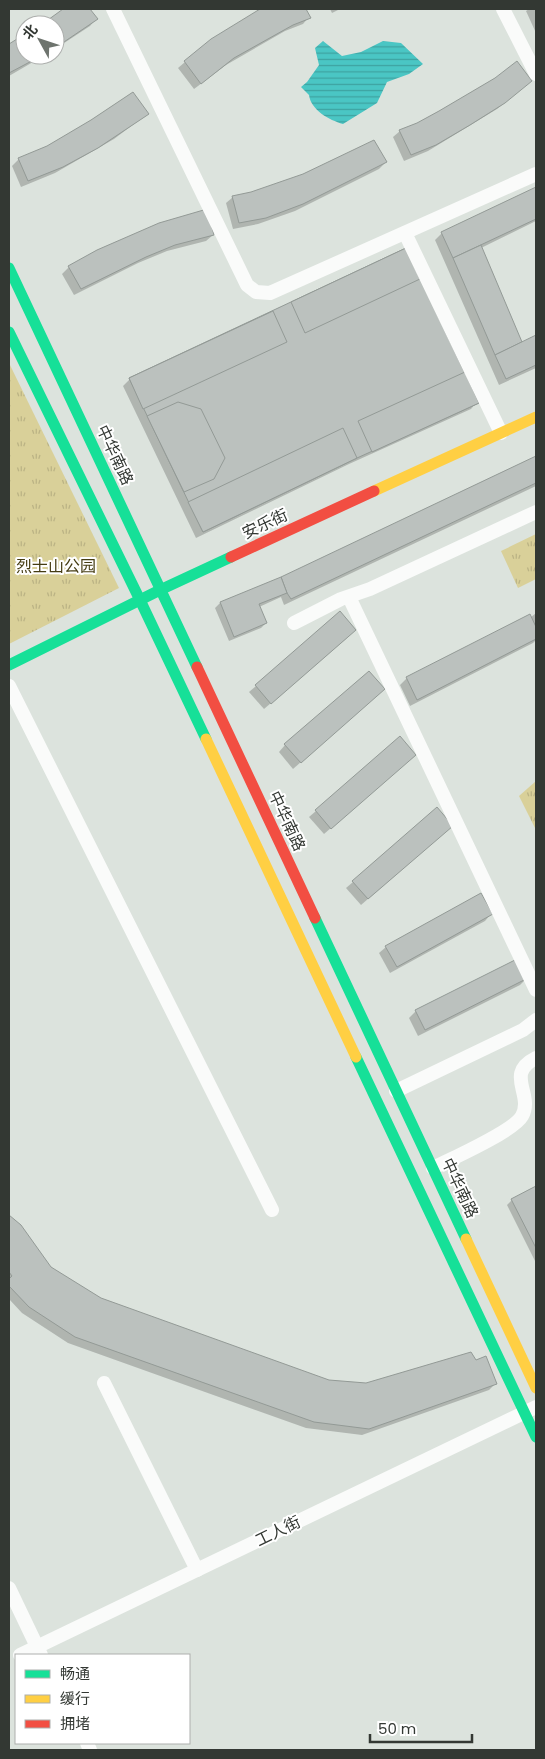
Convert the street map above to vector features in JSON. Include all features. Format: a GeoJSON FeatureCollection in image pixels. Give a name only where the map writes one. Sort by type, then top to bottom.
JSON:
{"type":"FeatureCollection","features":[{"type":"Feature","properties":{"kind":"main road","name":"中华南路"},"geometry":{"type":"LineString","coordinates":[[9,268],[536,1388]]}},
{"type":"Feature","properties":{"kind":"main road"},"geometry":{"type":"LineString","coordinates":[[9,332],[530,1410],[536,1437]]}},
{"type":"Feature","properties":{"kind":"main road","name":"安乐街"},"geometry":{"type":"LineString","coordinates":[[9,665],[160,590],[536,417]]}},
{"type":"Feature","properties":{"kind":"street"},"geometry":{"type":"LineString","coordinates":[[113,9],[247,285],[256,292],[270,294],[536,174]]}},
{"type":"Feature","properties":{"kind":"street"},"geometry":{"type":"LineString","coordinates":[[503,9],[536,74]]}},
{"type":"Feature","properties":{"kind":"street"},"geometry":{"type":"LineString","coordinates":[[406,233],[501,433]]}},
{"type":"Feature","properties":{"kind":"street"},"geometry":{"type":"LineString","coordinates":[[294,623],[536,512]]}},
{"type":"Feature","properties":{"kind":"street"},"geometry":{"type":"LineString","coordinates":[[348,597],[536,990]]}},
{"type":"Feature","properties":{"kind":"street"},"geometry":{"type":"LineString","coordinates":[[9,686],[272,1210]]}},
{"type":"Feature","properties":{"kind":"street"},"geometry":{"type":"LineString","coordinates":[[396,1091],[523,1030],[536,1020]]}},
{"type":"Feature","properties":{"kind":"street"},"geometry":{"type":"LineString","coordinates":[[433,1168],[512,1127],[523,1115],[525,1102],[520,1079],[521,1071],[527,1063],[536,1058]]}},
{"type":"Feature","properties":{"kind":"street"},"geometry":{"type":"LineString","coordinates":[[104,1383],[197,1570]]}},
{"type":"Feature","properties":{"kind":"street","name":"工人街"},"geometry":{"type":"LineString","coordinates":[[25,1654],[39,1651],[197,1570],[530,1410]]}},
{"type":"Feature","properties":{"kind":"street"},"geometry":{"type":"LineString","coordinates":[[9,1588],[39,1651]]}},
{"type":"Feature","properties":{"kind":"green space","name":"烈士山公园"},"geometry":{"type":"Polygon","coordinates":[[[9,363],[119,588],[9,644],[9,363]]]}},
{"type":"Feature","properties":{"kind":"green space"},"geometry":{"type":"Polygon","coordinates":[[[536,534],[536,579],[518,588],[501,551],[536,534]]]}},
{"type":"Feature","properties":{"kind":"green space"},"geometry":{"type":"Polygon","coordinates":[[[536,781],[536,830],[519,796],[536,781]]]}},
{"type":"Feature","properties":{"kind":"water"},"geometry":{"type":"Polygon","coordinates":[[[323,41],[342,56],[361,52],[383,41],[401,43],[423,64],[409,74],[387,82],[377,103],[343,124],[332,120],[317,110],[309,95],[301,87],[319,65],[315,48],[323,41]]]}},
{"type":"Feature","properties":{"kind":"building"},"geometry":{"type":"Polygon","coordinates":[[[63,9],[90,9],[98,19],[65,41],[65,15],[55,15],[63,9]]]}},
{"type":"Feature","properties":{"kind":"building"},"geometry":{"type":"Polygon","coordinates":[[[260,9],[306,9],[311,18],[293,25],[234,58],[201,84],[184,61],[211,39],[260,9]]]}},
{"type":"Feature","properties":{"kind":"building"},"geometry":{"type":"Polygon","coordinates":[[[15,40],[15,65],[24,65],[9,73],[9,44],[15,40]]]}},
{"type":"Feature","properties":{"kind":"building"},"geometry":{"type":"Polygon","coordinates":[[[517,61],[532,81],[505,103],[470,125],[436,145],[411,155],[399,130],[439,111],[495,78],[517,61]]]}},
{"type":"Feature","properties":{"kind":"building"},"geometry":{"type":"Polygon","coordinates":[[[133,92],[149,114],[98,148],[63,167],[28,181],[18,158],[47,146],[133,92]]]}},
{"type":"Feature","properties":{"kind":"building"},"geometry":{"type":"Polygon","coordinates":[[[374,140],[387,162],[303,204],[266,218],[239,223],[232,196],[251,192],[303,174],[374,140]]]}},
{"type":"Feature","properties":{"kind":"building"},"geometry":{"type":"Polygon","coordinates":[[[536,187],[536,219],[453,258],[441,232],[536,187]]]}},
{"type":"Feature","properties":{"kind":"building"},"geometry":{"type":"Polygon","coordinates":[[[207,209],[214,235],[175,245],[81,289],[68,266],[97,250],[159,223],[207,209]]]}},
{"type":"Feature","properties":{"kind":"building"},"geometry":{"type":"Polygon","coordinates":[[[481,245],[522,342],[495,355],[453,258],[481,245]]]}},
{"type":"Feature","properties":{"kind":"building"},"geometry":{"type":"Polygon","coordinates":[[[406,248],[479,403],[357,458],[203,532],[129,378],[406,248]]]}},
{"type":"Feature","properties":{"kind":"building"},"geometry":{"type":"Polygon","coordinates":[[[406,248],[420,279],[305,333],[291,302],[406,248]]]}},
{"type":"Feature","properties":{"kind":"building"},"geometry":{"type":"Polygon","coordinates":[[[273,311],[287,342],[143,409],[129,378],[273,311]]]}},
{"type":"Feature","properties":{"kind":"building"},"geometry":{"type":"Polygon","coordinates":[[[536,335],[536,365],[506,379],[495,355],[536,335]]]}},
{"type":"Feature","properties":{"kind":"building"},"geometry":{"type":"Polygon","coordinates":[[[465,372],[479,403],[372,452],[358,421],[465,372]]]}},
{"type":"Feature","properties":{"kind":"building"},"geometry":{"type":"Polygon","coordinates":[[[178,402],[201,409],[225,458],[214,479],[184,492],[147,416],[178,402]]]}},
{"type":"Feature","properties":{"kind":"building"},"geometry":{"type":"Polygon","coordinates":[[[343,428],[357,458],[203,532],[188,502],[343,428]]]}},
{"type":"Feature","properties":{"kind":"building"},"geometry":{"type":"Polygon","coordinates":[[[536,456],[536,483],[291,599],[287,593],[281,577],[536,456]]]}},
{"type":"Feature","properties":{"kind":"building"},"geometry":{"type":"Polygon","coordinates":[[[281,577],[287,593],[259,604],[267,623],[234,637],[220,602],[281,577]]]}},
{"type":"Feature","properties":{"kind":"building"},"geometry":{"type":"Polygon","coordinates":[[[340,611],[356,630],[271,704],[255,685],[340,611]]]}},
{"type":"Feature","properties":{"kind":"building"},"geometry":{"type":"Polygon","coordinates":[[[530,614],[536,627],[536,639],[417,700],[406,677],[530,614]]]}},
{"type":"Feature","properties":{"kind":"building"},"geometry":{"type":"Polygon","coordinates":[[[369,671],[385,689],[301,763],[284,744],[369,671]]]}},
{"type":"Feature","properties":{"kind":"building"},"geometry":{"type":"Polygon","coordinates":[[[400,736],[416,755],[331,829],[315,810],[400,736]]]}},
{"type":"Feature","properties":{"kind":"building"},"geometry":{"type":"Polygon","coordinates":[[[437,807],[453,826],[368,899],[352,881],[437,807]]]}},
{"type":"Feature","properties":{"kind":"building"},"geometry":{"type":"Polygon","coordinates":[[[481,893],[493,914],[397,967],[385,946],[481,893]]]}},
{"type":"Feature","properties":{"kind":"building"},"geometry":{"type":"Polygon","coordinates":[[[519,958],[528,978],[425,1030],[415,1010],[519,958]]]}},
{"type":"Feature","properties":{"kind":"building"},"geometry":{"type":"Polygon","coordinates":[[[536,1186],[536,1248],[511,1199],[536,1186]]]}},
{"type":"Feature","properties":{"kind":"building"},"geometry":{"type":"Polygon","coordinates":[[[9,1215],[21,1225],[51,1267],[101,1298],[329,1380],[366,1383],[471,1352],[476,1360],[486,1356],[497,1384],[369,1429],[314,1422],[75,1337],[29,1307],[9,1286],[9,1279],[12,1276],[9,1272],[9,1215]]]}},
{"type":"Feature","properties":{"kind":"traffic: fast"},"geometry":{"type":"LineString","coordinates":[[9,268],[197,667]]}},
{"type":"Feature","properties":{"kind":"traffic: fast"},"geometry":{"type":"LineString","coordinates":[[9,332],[206,739]]}},
{"type":"Feature","properties":{"kind":"traffic: fast"},"geometry":{"type":"LineString","coordinates":[[9,665],[231,557]]}},
{"type":"Feature","properties":{"kind":"traffic: fast"},"geometry":{"type":"LineString","coordinates":[[315,918],[466,1239]]}},
{"type":"Feature","properties":{"kind":"traffic: fast"},"geometry":{"type":"LineString","coordinates":[[356,1057],[536,1437]]}},
{"type":"Feature","properties":{"kind":"traffic: slow"},"geometry":{"type":"LineString","coordinates":[[374,491],[536,417]]}},
{"type":"Feature","properties":{"kind":"traffic: slow"},"geometry":{"type":"LineString","coordinates":[[206,739],[356,1057]]}},
{"type":"Feature","properties":{"kind":"traffic: slow"},"geometry":{"type":"LineString","coordinates":[[466,1239],[536,1388]]}},
{"type":"Feature","properties":{"kind":"traffic: jam"},"geometry":{"type":"LineString","coordinates":[[231,557],[374,491]]}},
{"type":"Feature","properties":{"kind":"traffic: jam"},"geometry":{"type":"LineString","coordinates":[[197,667],[315,918]]}}]}
